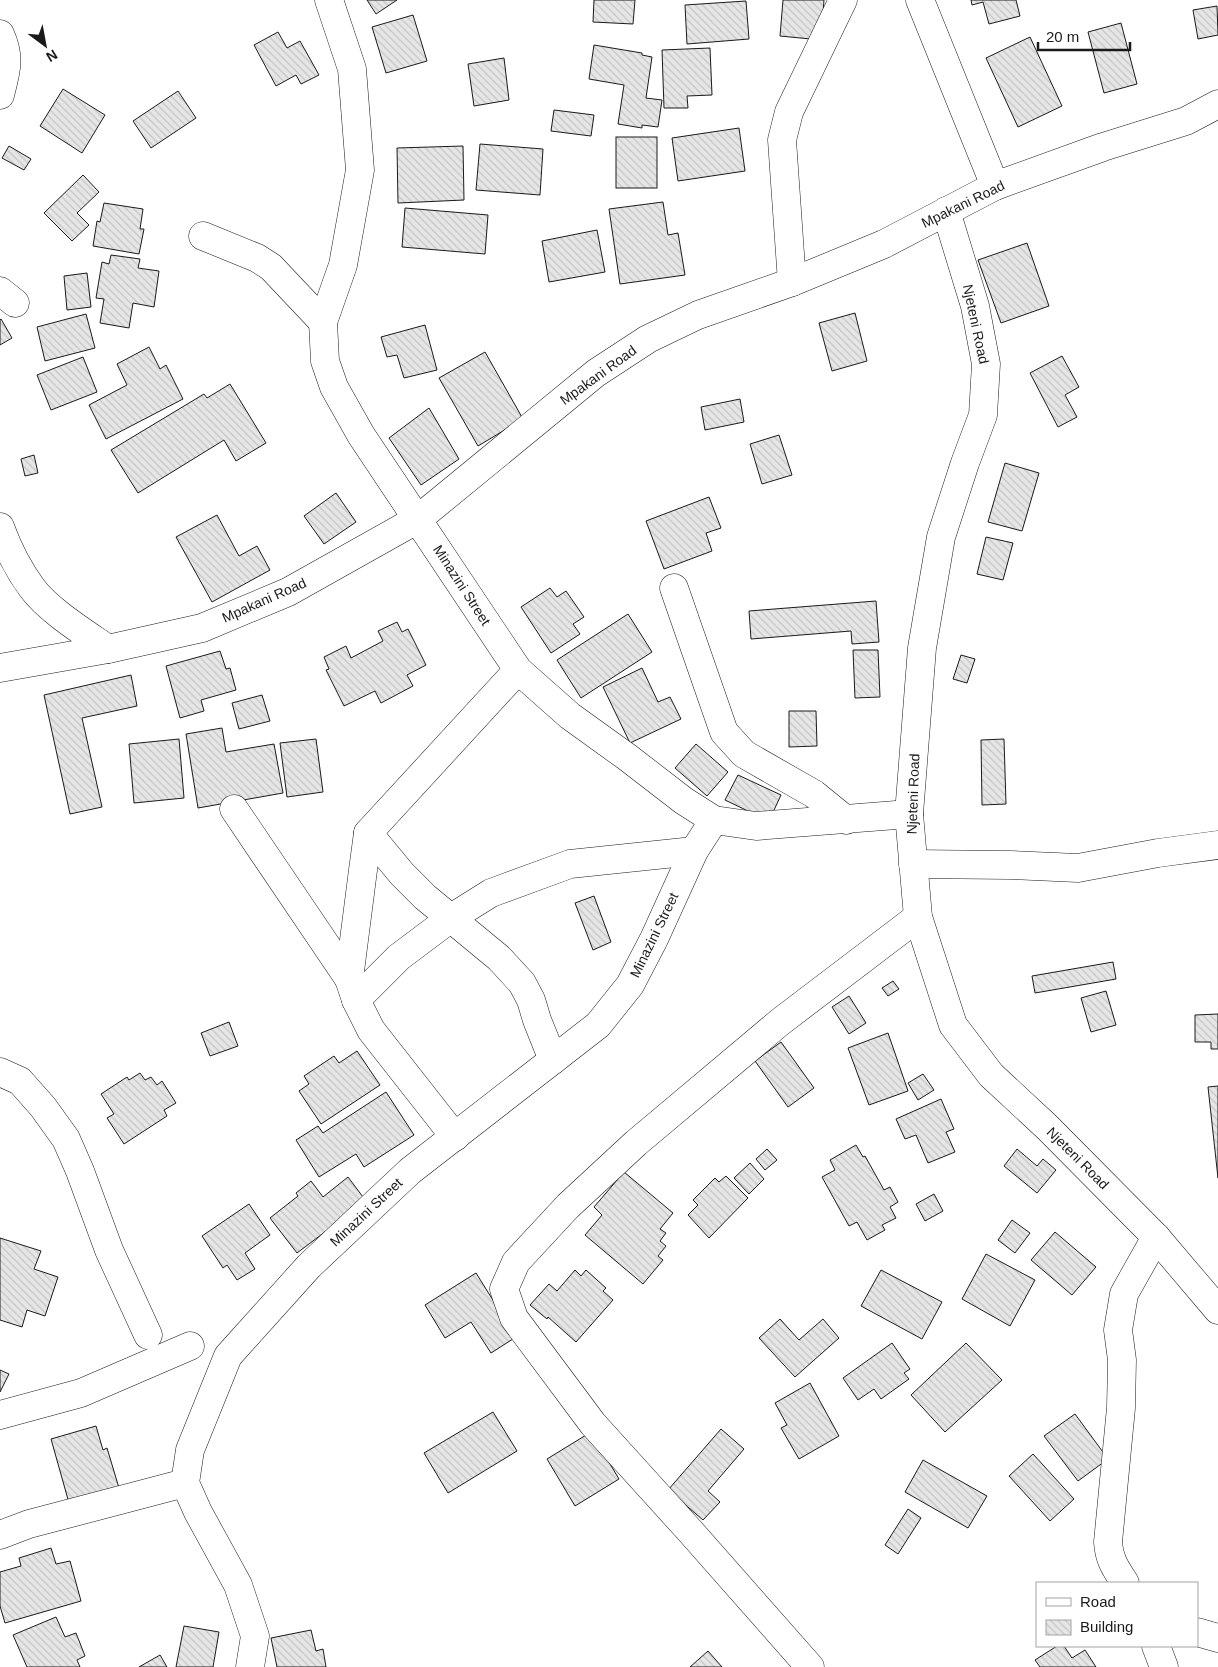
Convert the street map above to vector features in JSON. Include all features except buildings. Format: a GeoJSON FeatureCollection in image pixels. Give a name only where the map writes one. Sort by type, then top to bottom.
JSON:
{"type":"FeatureCollection","features":[{"type":"Feature","properties":{"kind":"street"},"geometry":{"type":"LineString","coordinates":[[202,236],[271,266],[323,322],[343,265],[360,170],[352,68],[329,0]]}},
{"type":"Feature","properties":{"kind":"street"},"geometry":{"type":"LineString","coordinates":[[792,282],[782,140],[789,112],[843,0]]}},
{"type":"Feature","properties":{"kind":"street"},"geometry":{"type":"LineString","coordinates":[[920,0],[995,186]]}},
{"type":"Feature","properties":{"kind":"street"},"geometry":{"type":"LineString","coordinates":[[0,34],[5,44],[8,67],[0,95]]}},
{"type":"Feature","properties":{"kind":"street","name":"Mpakani Road"},"geometry":{"type":"LineString","coordinates":[[0,668],[108,649],[202,628],[288,592],[418,519],[596,373],[648,339],[698,315],[792,282],[884,244],[995,186],[1102,147],[1186,121],[1218,104]]}},
{"type":"Feature","properties":{"kind":"street","name":"Njeteni Road"},"geometry":{"type":"LineString","coordinates":[[946,211],[975,306],[986,364],[983,415],[941,537],[922,648],[909,814],[918,917],[952,1025],[991,1075],[1047,1127],[1156,1237],[1218,1310]]}},
{"type":"Feature","properties":{"kind":"street","name":"Minazini Street"},"geometry":{"type":"LineString","coordinates":[[323,322],[325,361],[334,387],[361,435],[518,670],[570,716],[714,820],[756,826],[909,814]]}},
{"type":"Feature","properties":{"kind":"street"},"geometry":{"type":"LineString","coordinates":[[0,527],[9,553],[33,590],[60,614],[108,649]]}},
{"type":"Feature","properties":{"kind":"street"},"geometry":{"type":"LineString","coordinates":[[674,588],[724,732],[744,754],[814,794],[846,820]]}},
{"type":"Feature","properties":{"kind":"street"},"geometry":{"type":"LineString","coordinates":[[353,989],[368,833],[518,670]]}},
{"type":"Feature","properties":{"kind":"street"},"geometry":{"type":"LineString","coordinates":[[234,809],[353,989],[371,1030],[454,1137]]}},
{"type":"Feature","properties":{"kind":"street","name":"Minazini Street"},"geometry":{"type":"LineString","coordinates":[[185,1483],[190,1450],[228,1356],[309,1266],[410,1171],[598,1025],[630,985],[654,939],[694,851],[714,820]]}},
{"type":"Feature","properties":{"kind":"street"},"geometry":{"type":"LineString","coordinates":[[368,833],[425,897],[499,958],[522,983],[531,1000],[553,1060]]}},
{"type":"Feature","properties":{"kind":"street"},"geometry":{"type":"LineString","coordinates":[[913,864],[1010,864],[1078,868],[1158,853],[1218,845]]}},
{"type":"Feature","properties":{"kind":"street"},"geometry":{"type":"LineString","coordinates":[[353,989],[451,918],[491,893],[570,864],[694,851]]}},
{"type":"Feature","properties":{"kind":"street"},"geometry":{"type":"LineString","coordinates":[[810,1667],[593,1424],[514,1318],[504,1289],[516,1262],[568,1206],[636,1143],[780,1022],[918,917]]}},
{"type":"Feature","properties":{"kind":"street"},"geometry":{"type":"LineString","coordinates":[[0,1072],[20,1081],[43,1107],[66,1139],[109,1250],[148,1335]]}},
{"type":"Feature","properties":{"kind":"street"},"geometry":{"type":"LineString","coordinates":[[1124,1582],[1114,1567],[1109,1554],[1108,1542],[1121,1408],[1122,1360],[1118,1330],[1124,1294],[1156,1237]]}},
{"type":"Feature","properties":{"kind":"street"},"geometry":{"type":"LineString","coordinates":[[0,1415],[81,1393],[190,1346]]}},
{"type":"Feature","properties":{"kind":"street"},"geometry":{"type":"LineString","coordinates":[[0,1535],[29,1524],[185,1483],[198,1512],[238,1585],[255,1636],[250,1667]]}},
{"type":"Feature","properties":{"kind":"street"},"geometry":{"type":"LineString","coordinates":[[1198,1632],[1218,1638]]}},
{"type":"Feature","properties":{"kind":"street"},"geometry":{"type":"LineString","coordinates":[[1156,1647],[1164,1667]]}}]}
